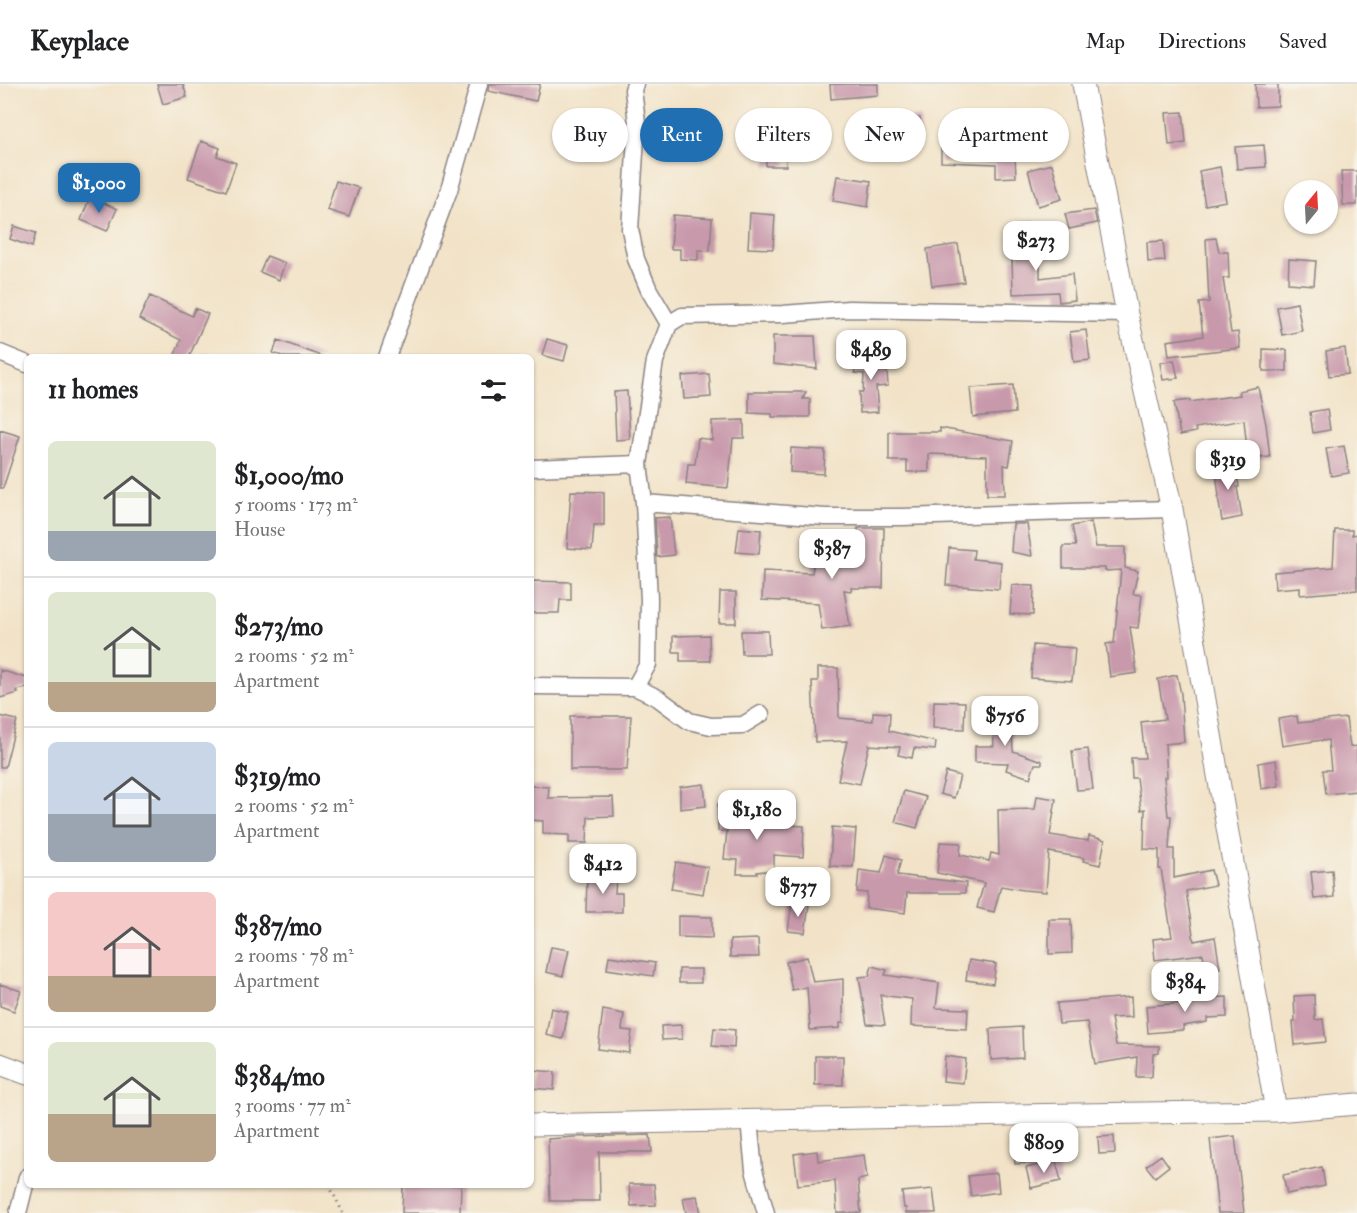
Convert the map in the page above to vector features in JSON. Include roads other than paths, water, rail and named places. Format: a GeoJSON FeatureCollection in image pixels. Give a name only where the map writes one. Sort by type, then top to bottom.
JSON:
{"type":"FeatureCollection","features":[{"type":"Feature","properties":{"kind":"street"},"geometry":{"type":"LineString","coordinates":[[388,354],[449,190],[480,84]]}},
{"type":"Feature","properties":{"kind":"street"},"geometry":{"type":"LineString","coordinates":[[634,84],[637,122],[630,228],[636,259],[648,290],[669,324]]}},
{"type":"Feature","properties":{"kind":"street"},"geometry":{"type":"LineString","coordinates":[[1083,84],[1127,314],[1172,509],[1276,1111]]}},
{"type":"Feature","properties":{"kind":"street"},"geometry":{"type":"LineString","coordinates":[[635,687],[648,664],[649,599],[644,503],[639,464],[655,361],[669,324],[682,316],[783,314],[849,309],[1127,314]]}},
{"type":"Feature","properties":{"kind":"street"},"geometry":{"type":"LineString","coordinates":[[0,353],[24,363]]}},
{"type":"Feature","properties":{"kind":"street"},"geometry":{"type":"LineString","coordinates":[[534,468],[639,464]]}},
{"type":"Feature","properties":{"kind":"street"},"geometry":{"type":"LineString","coordinates":[[644,503],[825,517],[1172,509]]}},
{"type":"Feature","properties":{"kind":"street"},"geometry":{"type":"LineString","coordinates":[[534,686],[635,687],[658,698],[689,721],[711,726],[743,725],[761,714]]}},
{"type":"Feature","properties":{"kind":"street"},"geometry":{"type":"LineString","coordinates":[[0,1064],[24,1073]]}},
{"type":"Feature","properties":{"kind":"street"},"geometry":{"type":"LineString","coordinates":[[534,1125],[1276,1111],[1357,1104]]}},
{"type":"Feature","properties":{"kind":"street"},"geometry":{"type":"LineString","coordinates":[[749,1121],[754,1170],[766,1213]]}},
{"type":"Feature","properties":{"kind":"street"},"geometry":{"type":"LineString","coordinates":[[18,1213],[24,1188]]}}]}
